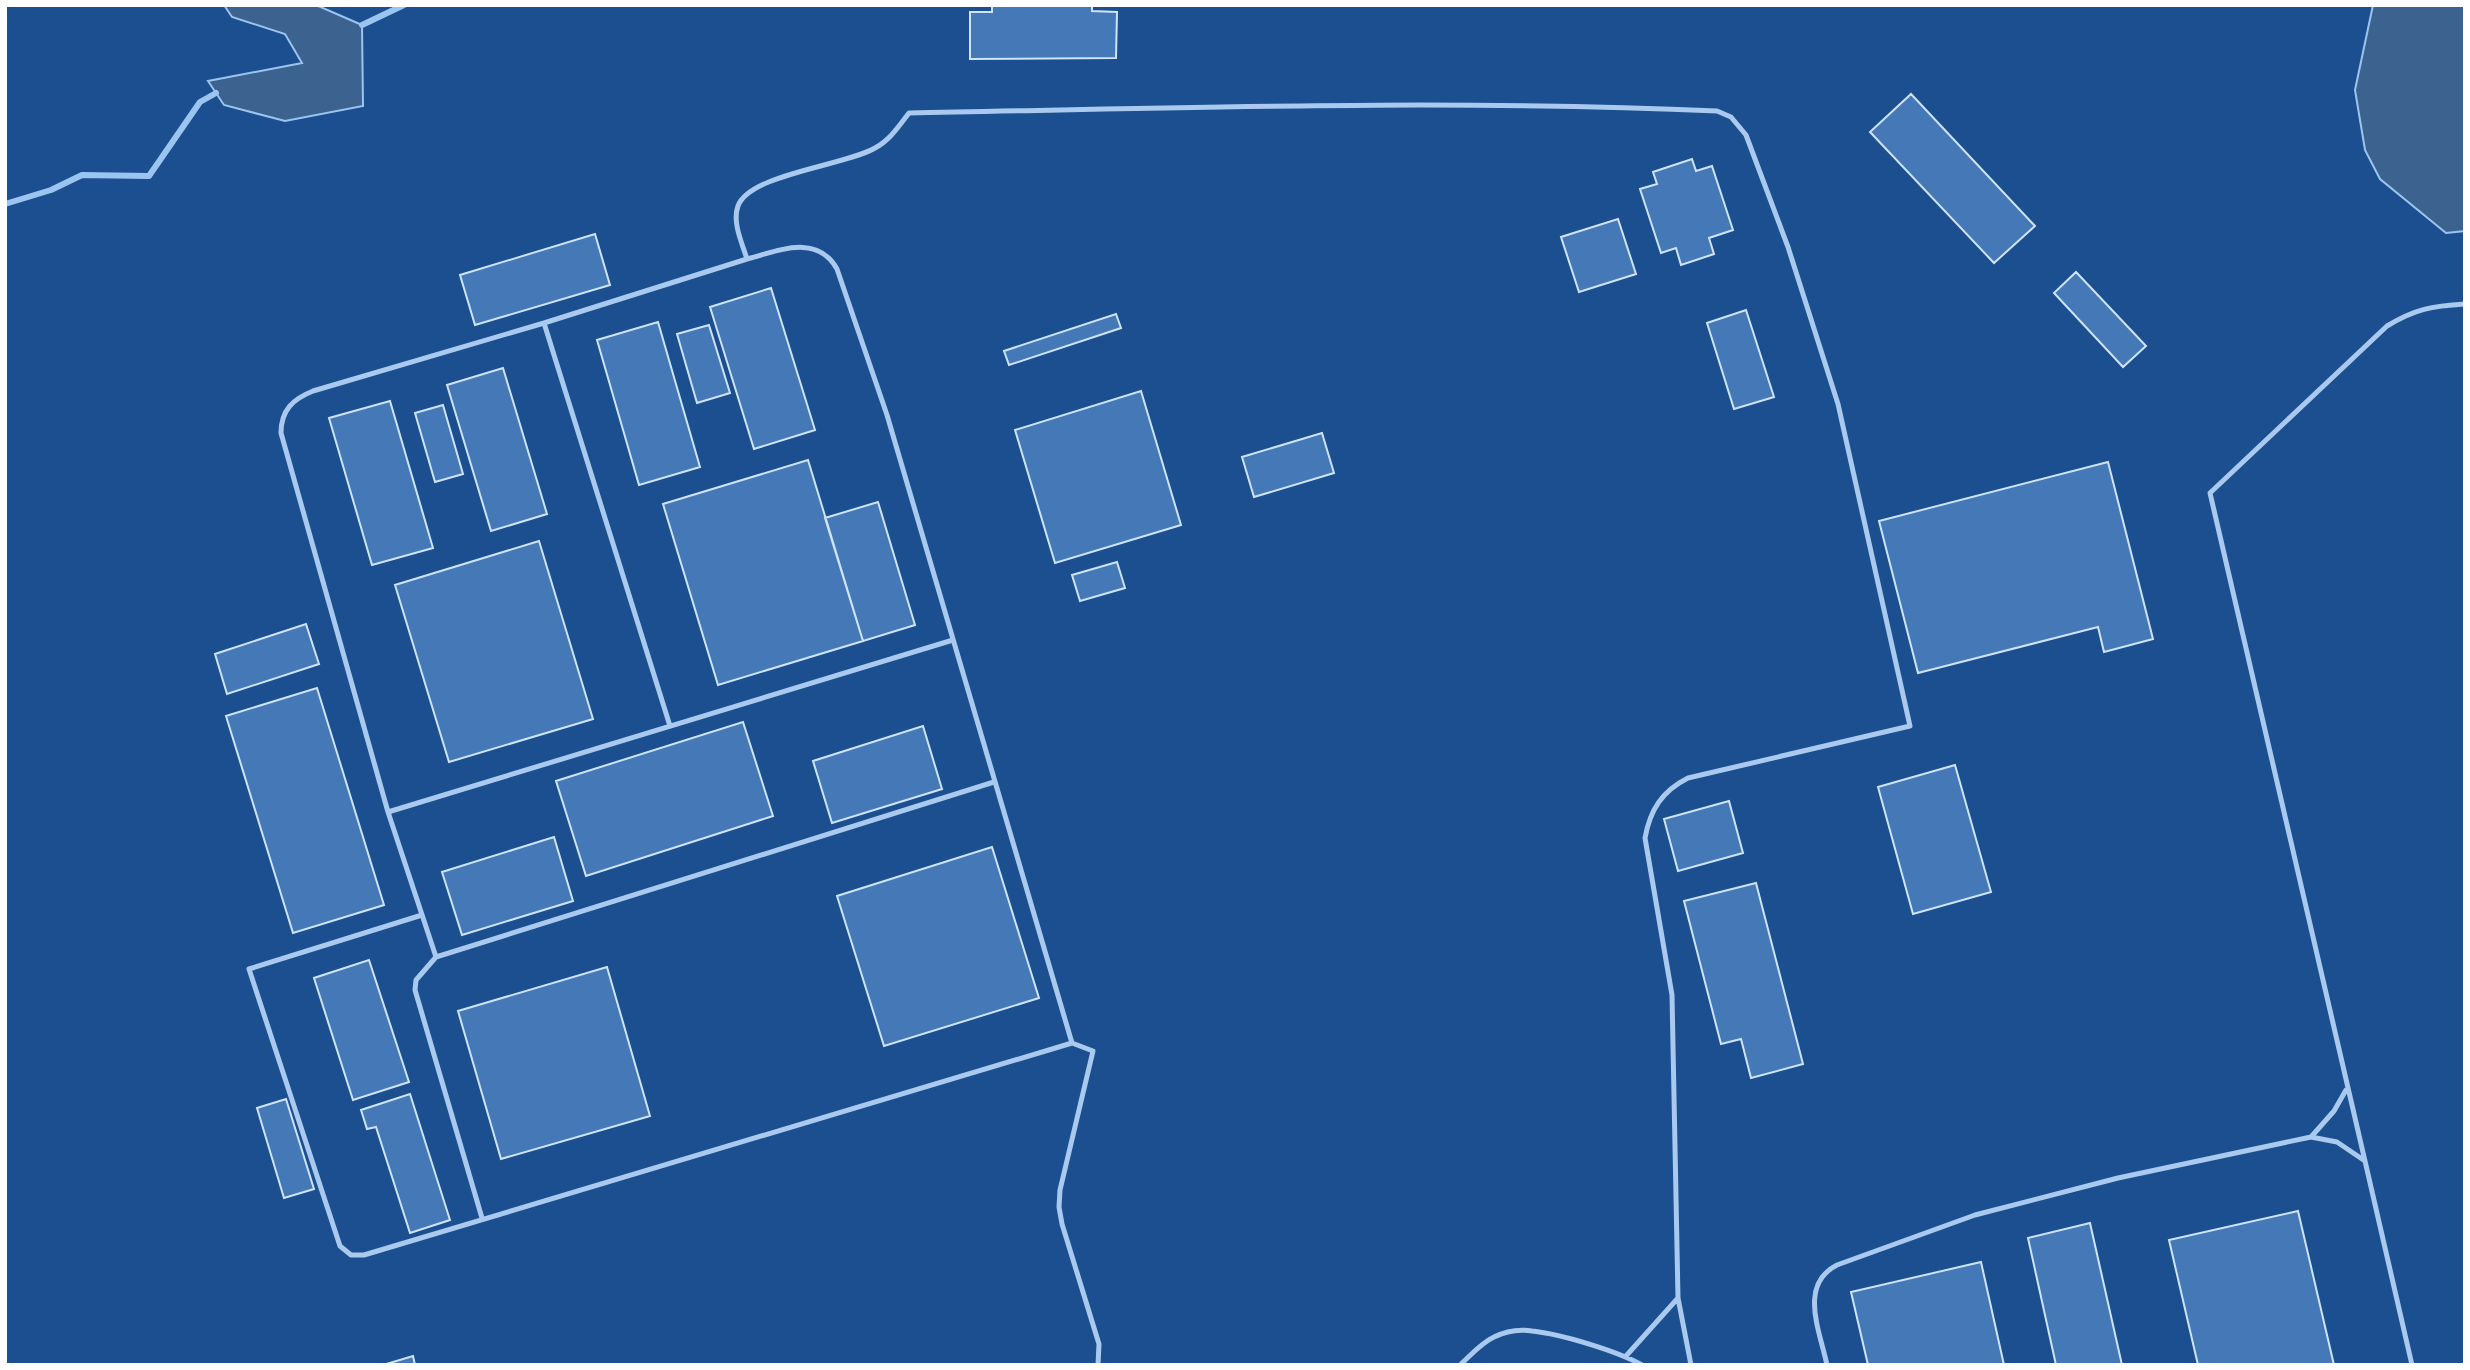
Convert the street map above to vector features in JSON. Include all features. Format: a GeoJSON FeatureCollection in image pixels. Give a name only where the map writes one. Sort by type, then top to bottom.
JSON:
{"type":"FeatureCollection","features":[{"type":"Feature","properties":{"kind":"lane"},"geometry":{"type":"LineString","coordinates":[[747,259],[736,219],[737,208],[752,189],[873,150],[893,134],[909,113],[1392,103],[1717,111],[1737,122],[1746,135],[1788,247],[1838,404],[1910,726],[1688,778],[1673,785],[1648,821],[1645,838],[1672,995],[1678,1298],[1691,1365]]}},
{"type":"Feature","properties":{"kind":"lane"},"geometry":{"type":"LineString","coordinates":[[436,957],[388,811],[281,433],[281,422],[292,402],[313,391],[544,323],[747,259],[809,246],[828,256],[837,269],[887,415],[1072,1043]]}},
{"type":"Feature","properties":{"kind":"lane"},"geometry":{"type":"LineString","coordinates":[[2412,1365],[2346,1090],[2210,493],[2387,326],[2409,312],[2432,306],[2465,304]]}},
{"type":"Feature","properties":{"kind":"lane"},"geometry":{"type":"LineString","coordinates":[[544,323],[670,726]]}},
{"type":"Feature","properties":{"kind":"lane"},"geometry":{"type":"LineString","coordinates":[[388,811],[953,640]]}},
{"type":"Feature","properties":{"kind":"lane"},"geometry":{"type":"LineString","coordinates":[[482,1218],[415,990],[416,980],[436,957],[994,782]]}},
{"type":"Feature","properties":{"kind":"lane"},"geometry":{"type":"LineString","coordinates":[[422,915],[249,969],[344,1252],[357,1256],[365,1255],[1072,1043],[1093,1051],[1060,1190],[1059,1207],[1100,1344],[1098,1365]]}},
{"type":"Feature","properties":{"kind":"lane"},"geometry":{"type":"LineString","coordinates":[[2311,1137],[2334,1111],[2346,1090]]}},
{"type":"Feature","properties":{"kind":"lane"},"geometry":{"type":"LineString","coordinates":[[1827,1365],[1814,1292],[1820,1277],[1837,1265],[1975,1215],[2118,1178],[2311,1137],[2337,1142],[2365,1161]]}},
{"type":"Feature","properties":{"kind":"lane"},"geometry":{"type":"LineString","coordinates":[[1626,1356],[1678,1298]]}},
{"type":"Feature","properties":{"kind":"lane"},"geometry":{"type":"LineString","coordinates":[[1460,1365],[1480,1345],[1494,1337],[1522,1330],[1545,1333],[1626,1356],[1642,1365]]}},
{"type":"Feature","properties":{"kind":"water"},"geometry":{"type":"Polygon","coordinates":[[[224,5],[316,5],[362,25],[363,106],[285,121],[224,105],[208,81],[302,63],[285,34],[232,17],[224,5]]]}},
{"type":"Feature","properties":{"kind":"water"},"geometry":{"type":"Polygon","coordinates":[[[2373,5],[2465,5],[2465,231],[2446,233],[2380,179],[2365,150],[2355,90],[2373,5]]]}},
{"type":"Feature","properties":{"kind":"building"},"geometry":{"type":"Polygon","coordinates":[[[992,5],[1092,5],[1092,11],[1117,12],[1116,58],[970,59],[970,12],[992,12],[992,5]]]}},
{"type":"Feature","properties":{"kind":"building"},"geometry":{"type":"Polygon","coordinates":[[[1911,94],[2035,226],[1994,263],[1870,132],[1911,94]]]}},
{"type":"Feature","properties":{"kind":"building"},"geometry":{"type":"Polygon","coordinates":[[[1692,159],[1696,171],[1712,166],[1733,230],[1709,238],[1714,254],[1681,265],[1676,248],[1661,253],[1640,189],[1657,184],[1653,172],[1692,159]]]}},
{"type":"Feature","properties":{"kind":"building"},"geometry":{"type":"Polygon","coordinates":[[[1618,219],[1636,274],[1579,292],[1561,237],[1618,219]]]}},
{"type":"Feature","properties":{"kind":"building"},"geometry":{"type":"Polygon","coordinates":[[[595,234],[610,285],[475,325],[460,275],[595,234]]]}},
{"type":"Feature","properties":{"kind":"building"},"geometry":{"type":"Polygon","coordinates":[[[2076,272],[2146,346],[2123,367],[2054,293],[2076,272]]]}},
{"type":"Feature","properties":{"kind":"building"},"geometry":{"type":"Polygon","coordinates":[[[771,288],[815,430],[754,449],[710,307],[771,288]]]}},
{"type":"Feature","properties":{"kind":"building"},"geometry":{"type":"Polygon","coordinates":[[[1746,310],[1774,397],[1734,409],[1707,323],[1746,310]]]}},
{"type":"Feature","properties":{"kind":"building"},"geometry":{"type":"Polygon","coordinates":[[[1116,314],[1121,328],[1009,365],[1004,351],[1116,314]]]}},
{"type":"Feature","properties":{"kind":"building"},"geometry":{"type":"Polygon","coordinates":[[[658,322],[700,467],[639,485],[597,340],[658,322]]]}},
{"type":"Feature","properties":{"kind":"building"},"geometry":{"type":"Polygon","coordinates":[[[709,325],[730,393],[697,403],[677,334],[709,325]]]}},
{"type":"Feature","properties":{"kind":"building"},"geometry":{"type":"Polygon","coordinates":[[[503,368],[547,514],[491,531],[447,385],[503,368]]]}},
{"type":"Feature","properties":{"kind":"building"},"geometry":{"type":"Polygon","coordinates":[[[1141,391],[1181,525],[1055,563],[1015,430],[1141,391]]]}},
{"type":"Feature","properties":{"kind":"building"},"geometry":{"type":"Polygon","coordinates":[[[390,401],[433,548],[372,565],[329,418],[390,401]]]}},
{"type":"Feature","properties":{"kind":"building"},"geometry":{"type":"Polygon","coordinates":[[[443,405],[463,474],[435,482],[415,413],[443,405]]]}},
{"type":"Feature","properties":{"kind":"building"},"geometry":{"type":"Polygon","coordinates":[[[1322,433],[1334,473],[1254,497],[1242,457],[1322,433]]]}},
{"type":"Feature","properties":{"kind":"building"},"geometry":{"type":"Polygon","coordinates":[[[808,460],[863,641],[718,685],[663,504],[808,460]]]}},
{"type":"Feature","properties":{"kind":"building"},"geometry":{"type":"Polygon","coordinates":[[[2108,462],[2153,639],[2104,652],[2098,627],[1918,673],[1879,521],[2108,462]]]}},
{"type":"Feature","properties":{"kind":"building"},"geometry":{"type":"Polygon","coordinates":[[[878,502],[915,625],[863,641],[825,518],[878,502]]]}},
{"type":"Feature","properties":{"kind":"building"},"geometry":{"type":"Polygon","coordinates":[[[539,541],[593,719],[449,762],[395,585],[539,541]]]}},
{"type":"Feature","properties":{"kind":"building"},"geometry":{"type":"Polygon","coordinates":[[[1117,562],[1125,588],[1080,601],[1072,575],[1117,562]]]}},
{"type":"Feature","properties":{"kind":"building"},"geometry":{"type":"Polygon","coordinates":[[[306,624],[319,664],[227,694],[215,654],[306,624]]]}},
{"type":"Feature","properties":{"kind":"building"},"geometry":{"type":"Polygon","coordinates":[[[317,688],[384,905],[293,933],[226,716],[317,688]]]}},
{"type":"Feature","properties":{"kind":"building"},"geometry":{"type":"Polygon","coordinates":[[[743,722],[773,816],[586,876],[556,781],[743,722]]]}},
{"type":"Feature","properties":{"kind":"building"},"geometry":{"type":"Polygon","coordinates":[[[923,726],[942,789],[832,823],[813,761],[923,726]]]}},
{"type":"Feature","properties":{"kind":"building"},"geometry":{"type":"Polygon","coordinates":[[[1955,765],[1991,892],[1913,914],[1878,787],[1955,765]]]}},
{"type":"Feature","properties":{"kind":"building"},"geometry":{"type":"Polygon","coordinates":[[[1729,801],[1743,853],[1678,871],[1664,819],[1729,801]]]}},
{"type":"Feature","properties":{"kind":"building"},"geometry":{"type":"Polygon","coordinates":[[[554,837],[573,901],[462,935],[442,872],[554,837]]]}},
{"type":"Feature","properties":{"kind":"building"},"geometry":{"type":"Polygon","coordinates":[[[992,847],[1039,998],[884,1046],[837,896],[992,847]]]}},
{"type":"Feature","properties":{"kind":"building"},"geometry":{"type":"Polygon","coordinates":[[[1756,883],[1803,1064],[1751,1078],[1741,1039],[1721,1044],[1684,901],[1756,883]]]}},
{"type":"Feature","properties":{"kind":"building"},"geometry":{"type":"Polygon","coordinates":[[[369,960],[409,1082],[353,1100],[314,978],[369,960]]]}},
{"type":"Feature","properties":{"kind":"building"},"geometry":{"type":"Polygon","coordinates":[[[607,967],[650,1116],[501,1159],[458,1011],[607,967]]]}},
{"type":"Feature","properties":{"kind":"building"},"geometry":{"type":"Polygon","coordinates":[[[410,1094],[450,1220],[410,1233],[376,1127],[367,1129],[361,1110],[410,1094]]]}},
{"type":"Feature","properties":{"kind":"building"},"geometry":{"type":"Polygon","coordinates":[[[286,1099],[314,1189],[284,1198],[257,1108],[286,1099]]]}},
{"type":"Feature","properties":{"kind":"building"},"geometry":{"type":"Polygon","coordinates":[[[2298,1211],[2334,1365],[2198,1365],[2169,1240],[2298,1211]]]}},
{"type":"Feature","properties":{"kind":"building"},"geometry":{"type":"Polygon","coordinates":[[[2090,1223],[2122,1365],[2056,1365],[2028,1238],[2090,1223]]]}},
{"type":"Feature","properties":{"kind":"building"},"geometry":{"type":"Polygon","coordinates":[[[1981,1262],[2004,1365],[1868,1365],[1851,1292],[1981,1262]]]}},
{"type":"Feature","properties":{"kind":"building"},"geometry":{"type":"Polygon","coordinates":[[[413,1356],[415,1365],[383,1365],[413,1356]]]}},
{"type":"Feature","properties":{"kind":"waterway"},"geometry":{"type":"LineString","coordinates":[[362,25],[404,5]]}},
{"type":"Feature","properties":{"kind":"waterway"},"geometry":{"type":"LineString","coordinates":[[5,204],[51,190],[82,175],[149,176],[200,102],[216,93]]}}]}
